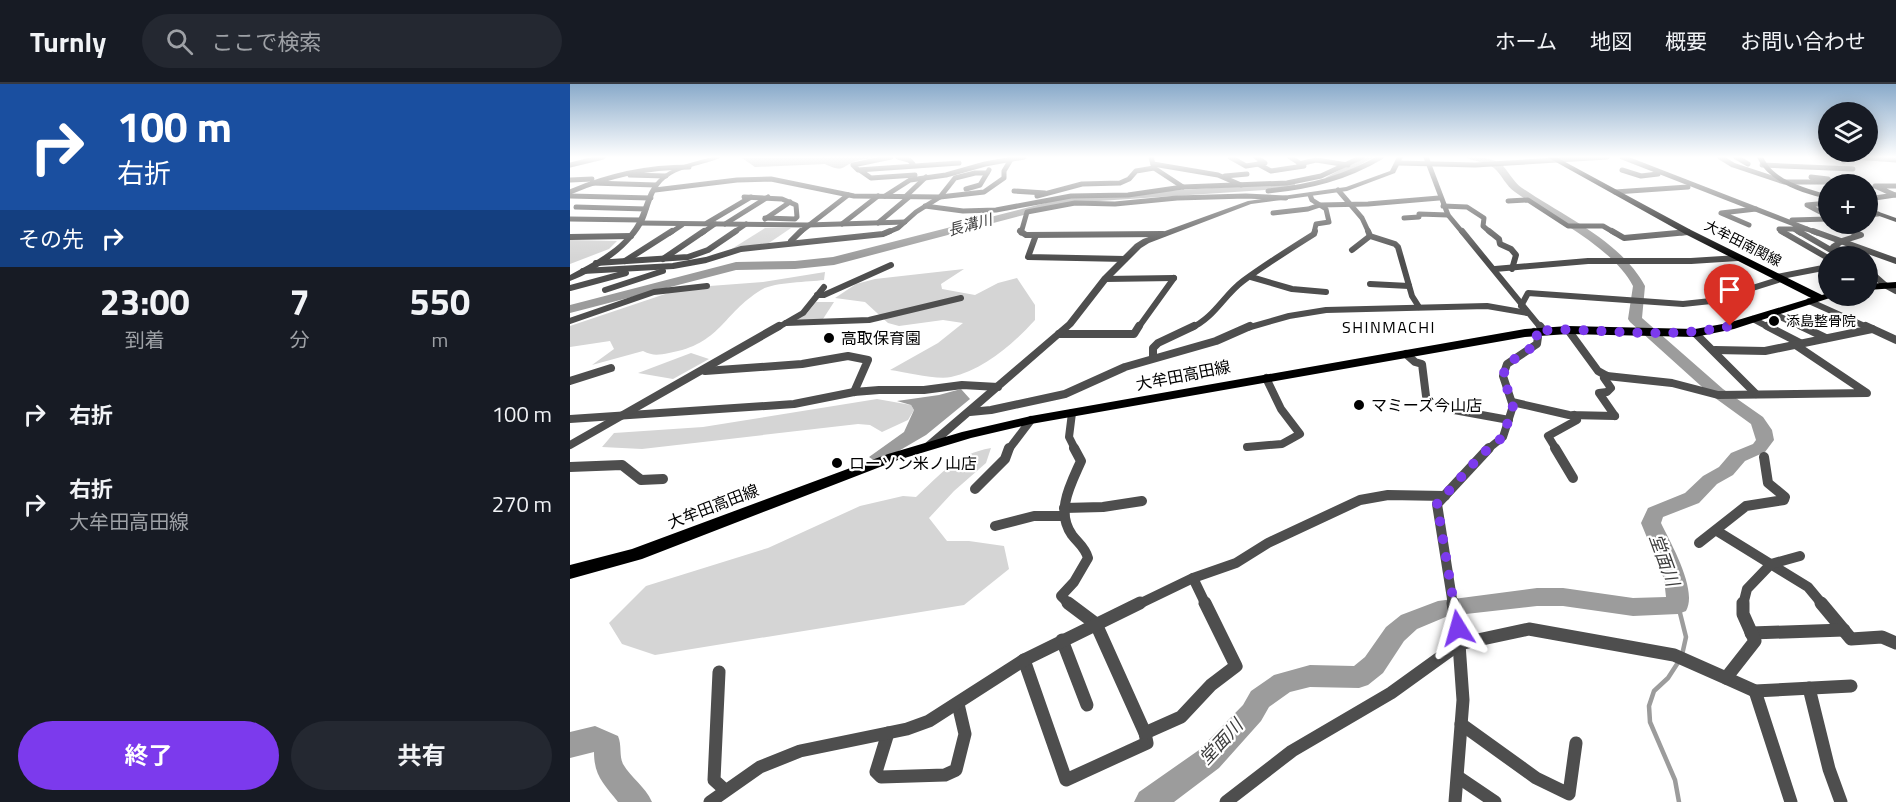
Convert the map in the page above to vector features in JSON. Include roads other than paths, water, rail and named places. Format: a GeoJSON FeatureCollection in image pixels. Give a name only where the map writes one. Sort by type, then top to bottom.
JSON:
{"type":"FeatureCollection","features":[{"type":"Feature","properties":{"kind":"main road","name":"大牟田南関線"},"geometry":{"type":"LineString","coordinates":[[1613,191],[1688,232],[1818,298]]}},
{"type":"Feature","properties":{"kind":"main road"},"geometry":{"type":"LineString","coordinates":[[1878,214],[1894,218]]}},
{"type":"Feature","properties":{"kind":"main road","name":"大牟田高田線"},"geometry":{"type":"LineString","coordinates":[[570,572],[636,554],[702,531],[929,445],[1031,420],[1538,331],[1695,333],[1754,319],[1818,298]]}},
{"type":"Feature","properties":{"kind":"street"},"geometry":{"type":"LineString","coordinates":[[570,278],[612,253],[631,236],[654,191]]}},
{"type":"Feature","properties":{"kind":"street"},"geometry":{"type":"LineString","coordinates":[[826,191],[848,195],[940,197],[985,191]]}},
{"type":"Feature","properties":{"kind":"street"},"geometry":{"type":"LineString","coordinates":[[885,196],[892,191]]}},
{"type":"Feature","properties":{"kind":"street"},"geometry":{"type":"LineString","coordinates":[[878,223],[912,191]]}},
{"type":"Feature","properties":{"kind":"street"},"geometry":{"type":"LineString","coordinates":[[570,288],[625,273],[706,260],[741,249],[883,234],[898,228],[945,191],[950,191]]}},
{"type":"Feature","properties":{"kind":"street"},"geometry":{"type":"LineString","coordinates":[[1014,191],[1038,191],[1047,194]]}},
{"type":"Feature","properties":{"kind":"street"},"geometry":{"type":"LineString","coordinates":[[1015,206],[1024,200],[1059,191]]}},
{"type":"Feature","properties":{"kind":"street"},"geometry":{"type":"LineString","coordinates":[[1164,192],[1170,191]]}},
{"type":"Feature","properties":{"kind":"street"},"geometry":{"type":"LineString","coordinates":[[925,206],[963,211],[996,210],[1071,198],[1186,191]]}},
{"type":"Feature","properties":{"kind":"street"},"geometry":{"type":"LineString","coordinates":[[929,445],[1059,334],[1075,318],[1105,279],[1138,246],[1163,234],[1250,202],[1333,191]]}},
{"type":"Feature","properties":{"kind":"street"},"geometry":{"type":"LineString","coordinates":[[1339,191],[1347,205],[1358,212],[1366,222],[1370,236]]}},
{"type":"Feature","properties":{"kind":"street"},"geometry":{"type":"LineString","coordinates":[[1436,191],[1448,215],[1495,269],[1538,331],[1537,344],[1507,364],[1503,376],[1512,402],[1503,437],[1482,454],[1437,504],[1460,644],[1463,700],[1455,802]]}},
{"type":"Feature","properties":{"kind":"street"},"geometry":{"type":"LineString","coordinates":[[1616,192],[1635,191]]}},
{"type":"Feature","properties":{"kind":"street"},"geometry":{"type":"LineString","coordinates":[[1706,191],[1818,233]]}},
{"type":"Feature","properties":{"kind":"street"},"geometry":{"type":"LineString","coordinates":[[571,192],[597,196],[651,198]]}},
{"type":"Feature","properties":{"kind":"street"},"geometry":{"type":"LineString","coordinates":[[1153,357],[1154,348],[1158,344],[1204,322],[1243,281],[1251,278],[1279,255],[1314,234],[1316,224],[1329,222],[1326,209],[1312,200],[1309,193]]}},
{"type":"Feature","properties":{"kind":"street"},"geometry":{"type":"LineString","coordinates":[[791,241],[807,225],[848,195]]}},
{"type":"Feature","properties":{"kind":"street"},"geometry":{"type":"LineString","coordinates":[[1163,234],[1026,235],[1020,232],[1027,212],[1075,203],[1123,203],[1177,198],[1263,195],[1286,198]]}},
{"type":"Feature","properties":{"kind":"street"},"geometry":{"type":"LineString","coordinates":[[597,196],[576,207],[570,218],[756,225],[905,222]]}},
{"type":"Feature","properties":{"kind":"street"},"geometry":{"type":"LineString","coordinates":[[842,224],[878,196]]}},
{"type":"Feature","properties":{"kind":"street"},"geometry":{"type":"LineString","coordinates":[[1878,199],[1895,196]]}},
{"type":"Feature","properties":{"kind":"street"},"geometry":{"type":"LineString","coordinates":[[706,224],[748,197],[768,197],[796,205],[797,217],[795,219],[765,218]]}},
{"type":"Feature","properties":{"kind":"street"},"geometry":{"type":"LineString","coordinates":[[725,224],[768,197]]}},
{"type":"Feature","properties":{"kind":"street"},"geometry":{"type":"LineString","coordinates":[[1058,206],[1071,198]]}},
{"type":"Feature","properties":{"kind":"street"},"geometry":{"type":"LineString","coordinates":[[1273,213],[1308,209],[1320,205],[1439,198]]}},
{"type":"Feature","properties":{"kind":"street"},"geometry":{"type":"LineString","coordinates":[[1508,201],[1528,200],[1568,226],[1603,226],[1624,238],[1688,232]]}},
{"type":"Feature","properties":{"kind":"street"},"geometry":{"type":"LineString","coordinates":[[756,225],[790,202]]}},
{"type":"Feature","properties":{"kind":"street"},"geometry":{"type":"LineString","coordinates":[[1818,204],[1807,205],[1818,212]]}},
{"type":"Feature","properties":{"kind":"street"},"geometry":{"type":"LineString","coordinates":[[1443,206],[1467,207],[1484,218],[1483,226],[1499,239],[1500,244],[1511,249],[1516,255],[1512,269]]}},
{"type":"Feature","properties":{"kind":"street"},"geometry":{"type":"LineString","coordinates":[[576,207],[646,209]]}},
{"type":"Feature","properties":{"kind":"street"},"geometry":{"type":"LineString","coordinates":[[1749,225],[1721,213],[1758,209]]}},
{"type":"Feature","properties":{"kind":"street"},"geometry":{"type":"LineString","coordinates":[[1404,218],[1419,217],[1419,214],[1448,215]]}},
{"type":"Feature","properties":{"kind":"street"},"geometry":{"type":"LineString","coordinates":[[1800,215],[1818,216]]}},
{"type":"Feature","properties":{"kind":"street"},"geometry":{"type":"LineString","coordinates":[[1786,220],[1818,218]]}},
{"type":"Feature","properties":{"kind":"street"},"geometry":{"type":"LineString","coordinates":[[625,261],[684,224]]}},
{"type":"Feature","properties":{"kind":"street"},"geometry":{"type":"LineString","coordinates":[[663,259],[715,224]]}},
{"type":"Feature","properties":{"kind":"street"},"geometry":{"type":"LineString","coordinates":[[596,263],[700,254],[746,224]]}},
{"type":"Feature","properties":{"kind":"street"},"geometry":{"type":"LineString","coordinates":[[1807,229],[1779,229],[1818,252]]}},
{"type":"Feature","properties":{"kind":"street"},"geometry":{"type":"LineString","coordinates":[[1794,229],[1825,246]]}},
{"type":"Feature","properties":{"kind":"street"},"geometry":{"type":"LineString","coordinates":[[1821,234],[1896,261]]}},
{"type":"Feature","properties":{"kind":"street"},"geometry":{"type":"LineString","coordinates":[[1835,246],[1861,235],[1858,234]]}},
{"type":"Feature","properties":{"kind":"street"},"geometry":{"type":"LineString","coordinates":[[1036,235],[1028,257],[1125,259]]}},
{"type":"Feature","properties":{"kind":"street"},"geometry":{"type":"LineString","coordinates":[[570,237],[631,236]]}},
{"type":"Feature","properties":{"kind":"street"},"geometry":{"type":"LineString","coordinates":[[1352,250],[1370,236],[1387,239],[1398,247],[1409,286],[1419,307]]}},
{"type":"Feature","properties":{"kind":"street"},"geometry":{"type":"LineString","coordinates":[[1495,269],[1588,261],[1738,258]]}},
{"type":"Feature","properties":{"kind":"street"},"geometry":{"type":"LineString","coordinates":[[817,296],[891,265]]}},
{"type":"Feature","properties":{"kind":"street"},"geometry":{"type":"LineString","coordinates":[[583,271],[673,266]]}},
{"type":"Feature","properties":{"kind":"street"},"geometry":{"type":"LineString","coordinates":[[1521,306],[1528,293],[1671,304],[1698,303],[1711,301],[1779,278],[1818,269]]}},
{"type":"Feature","properties":{"kind":"street"},"geometry":{"type":"LineString","coordinates":[[605,290],[665,271]]}},
{"type":"Feature","properties":{"kind":"street"},"geometry":{"type":"LineString","coordinates":[[623,283],[625,273]]}},
{"type":"Feature","properties":{"kind":"street"},"geometry":{"type":"LineString","coordinates":[[1059,334],[1134,334],[1174,278],[1105,279]]}},
{"type":"Feature","properties":{"kind":"street"},"geometry":{"type":"LineString","coordinates":[[1251,278],[1292,289],[1326,291]]}},
{"type":"Feature","properties":{"kind":"street"},"geometry":{"type":"LineString","coordinates":[[1370,284],[1409,286]]}},
{"type":"Feature","properties":{"kind":"street"},"geometry":{"type":"LineString","coordinates":[[1890,285],[1896,291]]}},
{"type":"Feature","properties":{"kind":"street"},"geometry":{"type":"LineString","coordinates":[[570,321],[646,293],[681,287],[707,286]]}},
{"type":"Feature","properties":{"kind":"street"},"geometry":{"type":"LineString","coordinates":[[570,445],[803,313],[824,287]]}},
{"type":"Feature","properties":{"kind":"street"},"geometry":{"type":"LineString","coordinates":[[784,323],[869,320],[961,298]]}},
{"type":"Feature","properties":{"kind":"street"},"geometry":{"type":"LineString","coordinates":[[970,412],[1001,408],[1065,394],[1125,367],[1199,346],[1270,320],[1326,310],[1487,306],[1527,313]]}},
{"type":"Feature","properties":{"kind":"street"},"geometry":{"type":"LineString","coordinates":[[1833,306],[1872,329],[1896,339]]}},
{"type":"Feature","properties":{"kind":"street"},"geometry":{"type":"LineString","coordinates":[[1772,313],[1826,338]]}},
{"type":"Feature","properties":{"kind":"street"},"geometry":{"type":"LineString","coordinates":[[1568,330],[1598,371],[1607,376],[1671,383],[1723,395],[1867,393],[1800,345],[1754,319]]}},
{"type":"Feature","properties":{"kind":"street"},"geometry":{"type":"LineString","coordinates":[[1715,350],[1765,351],[1872,329]]}},
{"type":"Feature","properties":{"kind":"street"},"geometry":{"type":"LineString","coordinates":[[1695,333],[1715,350],[1722,362],[1756,394]]}},
{"type":"Feature","properties":{"kind":"street"},"geometry":{"type":"LineString","coordinates":[[1406,354],[1415,362],[1422,364],[1426,396]]}},
{"type":"Feature","properties":{"kind":"street"},"geometry":{"type":"LineString","coordinates":[[703,371],[802,364],[848,356],[868,360],[854,392]]}},
{"type":"Feature","properties":{"kind":"street"},"geometry":{"type":"LineString","coordinates":[[570,381],[611,368]]}},
{"type":"Feature","properties":{"kind":"street"},"geometry":{"type":"LineString","coordinates":[[1512,402],[1574,415],[1615,416],[1599,393],[1607,392],[1611,388],[1604,378],[1607,376]]}},
{"type":"Feature","properties":{"kind":"street"},"geometry":{"type":"LineString","coordinates":[[1247,447],[1263,445],[1272,448],[1300,434],[1281,409],[1266,378]]}},
{"type":"Feature","properties":{"kind":"street"},"geometry":{"type":"LineString","coordinates":[[570,419],[794,404],[854,392],[924,390],[962,385],[998,387]]}},
{"type":"Feature","properties":{"kind":"street"},"geometry":{"type":"LineString","coordinates":[[1454,410],[1509,420]]}},
{"type":"Feature","properties":{"kind":"street"},"geometry":{"type":"LineString","coordinates":[[1024,660],[1066,780],[1147,743],[1145,733],[1096,624],[1083,611],[1066,602],[1061,596],[1074,582],[1088,558],[1086,546],[1070,534],[1064,512],[1081,461],[1069,437],[1072,413]]}},
{"type":"Feature","properties":{"kind":"street"},"geometry":{"type":"LineString","coordinates":[[1573,478],[1548,436],[1577,420],[1574,415]]}},
{"type":"Feature","properties":{"kind":"street"},"geometry":{"type":"LineString","coordinates":[[975,489],[1005,459],[1010,446],[1031,420]]}},
{"type":"Feature","properties":{"kind":"street"},"geometry":{"type":"LineString","coordinates":[[1699,543],[1746,506],[1784,500],[1785,497],[1768,483],[1764,457]]}},
{"type":"Feature","properties":{"kind":"street"},"geometry":{"type":"LineString","coordinates":[[570,467],[622,465],[641,480],[663,479]]}},
{"type":"Feature","properties":{"kind":"street"},"geometry":{"type":"LineString","coordinates":[[710,802],[760,767],[800,751],[888,733],[929,721],[958,705],[1024,660],[1062,640],[1193,578],[1236,563],[1268,543],[1370,497],[1445,496]]}},
{"type":"Feature","properties":{"kind":"street"},"geometry":{"type":"LineString","coordinates":[[995,526],[1034,516],[1142,501]]}},
{"type":"Feature","properties":{"kind":"street"},"geometry":{"type":"LineString","coordinates":[[1717,531],[1808,587],[1851,639],[1882,637],[1896,643]]}},
{"type":"Feature","properties":{"kind":"street"},"geometry":{"type":"LineString","coordinates":[[1726,678],[1755,641],[1743,614],[1743,601],[1747,589],[1771,564],[1800,556]]}},
{"type":"Feature","properties":{"kind":"street"},"geometry":{"type":"LineString","coordinates":[[1145,733],[1181,717],[1210,685],[1236,666],[1193,578]]}},
{"type":"Feature","properties":{"kind":"street"},"geometry":{"type":"LineString","coordinates":[[1226,802],[1292,751],[1391,693],[1460,644],[1529,628],[1674,655],[1755,691],[1851,686]]}},
{"type":"Feature","properties":{"kind":"street"},"geometry":{"type":"LineString","coordinates":[[1751,633],[1844,630]]}},
{"type":"Feature","properties":{"kind":"street"},"geometry":{"type":"LineString","coordinates":[[1062,640],[1087,705]]}},
{"type":"Feature","properties":{"kind":"street"},"geometry":{"type":"LineString","coordinates":[[719,672],[714,780],[725,790]]}},
{"type":"Feature","properties":{"kind":"street"},"geometry":{"type":"LineString","coordinates":[[1809,688],[1829,769],[1841,802]]}},
{"type":"Feature","properties":{"kind":"street"},"geometry":{"type":"LineString","coordinates":[[1755,691],[1791,802]]}},
{"type":"Feature","properties":{"kind":"street"},"geometry":{"type":"LineString","coordinates":[[888,733],[876,772],[881,777],[945,776],[956,770],[965,734],[958,705]]}},
{"type":"Feature","properties":{"kind":"street"},"geometry":{"type":"LineString","coordinates":[[1461,724],[1536,778],[1569,794],[1576,743]]}},
{"type":"Feature","properties":{"kind":"street"},"geometry":{"type":"LineString","coordinates":[[1458,777],[1495,802]]}},
{"type":"Feature","properties":{"kind":"waterway","name":"長溝川"},"geometry":{"type":"LineString","coordinates":[[570,309],[736,266],[795,265],[834,261],[1069,200],[1228,191]]}},
{"type":"Feature","properties":{"kind":"waterway","name":"堂面川"},"geometry":{"type":"LineString","coordinates":[[1149,802],[1209,759],[1252,713],[1260,699],[1283,683],[1310,676],[1359,677],[1374,665],[1395,634],[1409,622],[1446,607],[1537,597],[1563,597],[1633,607],[1678,605],[1675,579],[1651,523],[1655,513],[1692,498],[1710,480],[1726,471],[1738,457],[1759,448],[1765,440],[1763,430],[1757,421],[1717,392],[1635,319],[1639,286],[1621,261],[1548,208],[1519,191]]}},
{"type":"Feature","properties":{"kind":"waterway"},"geometry":{"type":"LineString","coordinates":[[1678,605],[1686,637],[1682,655]]}},
{"type":"Feature","properties":{"kind":"waterway"},"geometry":{"type":"LineString","coordinates":[[1679,661],[1668,678],[1654,691],[1649,706],[1650,722],[1675,780],[1679,802]]}},
{"type":"Feature","properties":{"kind":"waterway","name":"堂面川"},"geometry":{"type":"LineString","coordinates":[[570,745],[595,739],[608,745],[608,767],[637,802]]}},
{"type":"Feature","properties":{"kind":"place","name":"添島整骨院"},"geometry":{"type":"Point","coordinates":[1774,321]}},
{"type":"Feature","properties":{"kind":"place","name":"高取保育園"},"geometry":{"type":"Point","coordinates":[829,338]}},
{"type":"Feature","properties":{"kind":"place","name":"マミーズ今山店"},"geometry":{"type":"Point","coordinates":[1359,405]}},
{"type":"Feature","properties":{"kind":"place","name":"ローソン米ノ山店"},"geometry":{"type":"Point","coordinates":[837,463]}},
{"type":"Feature","properties":{"kind":"district","name":"SHINMACHI"},"geometry":{"type":"Point","coordinates":[1389,327]}}]}
